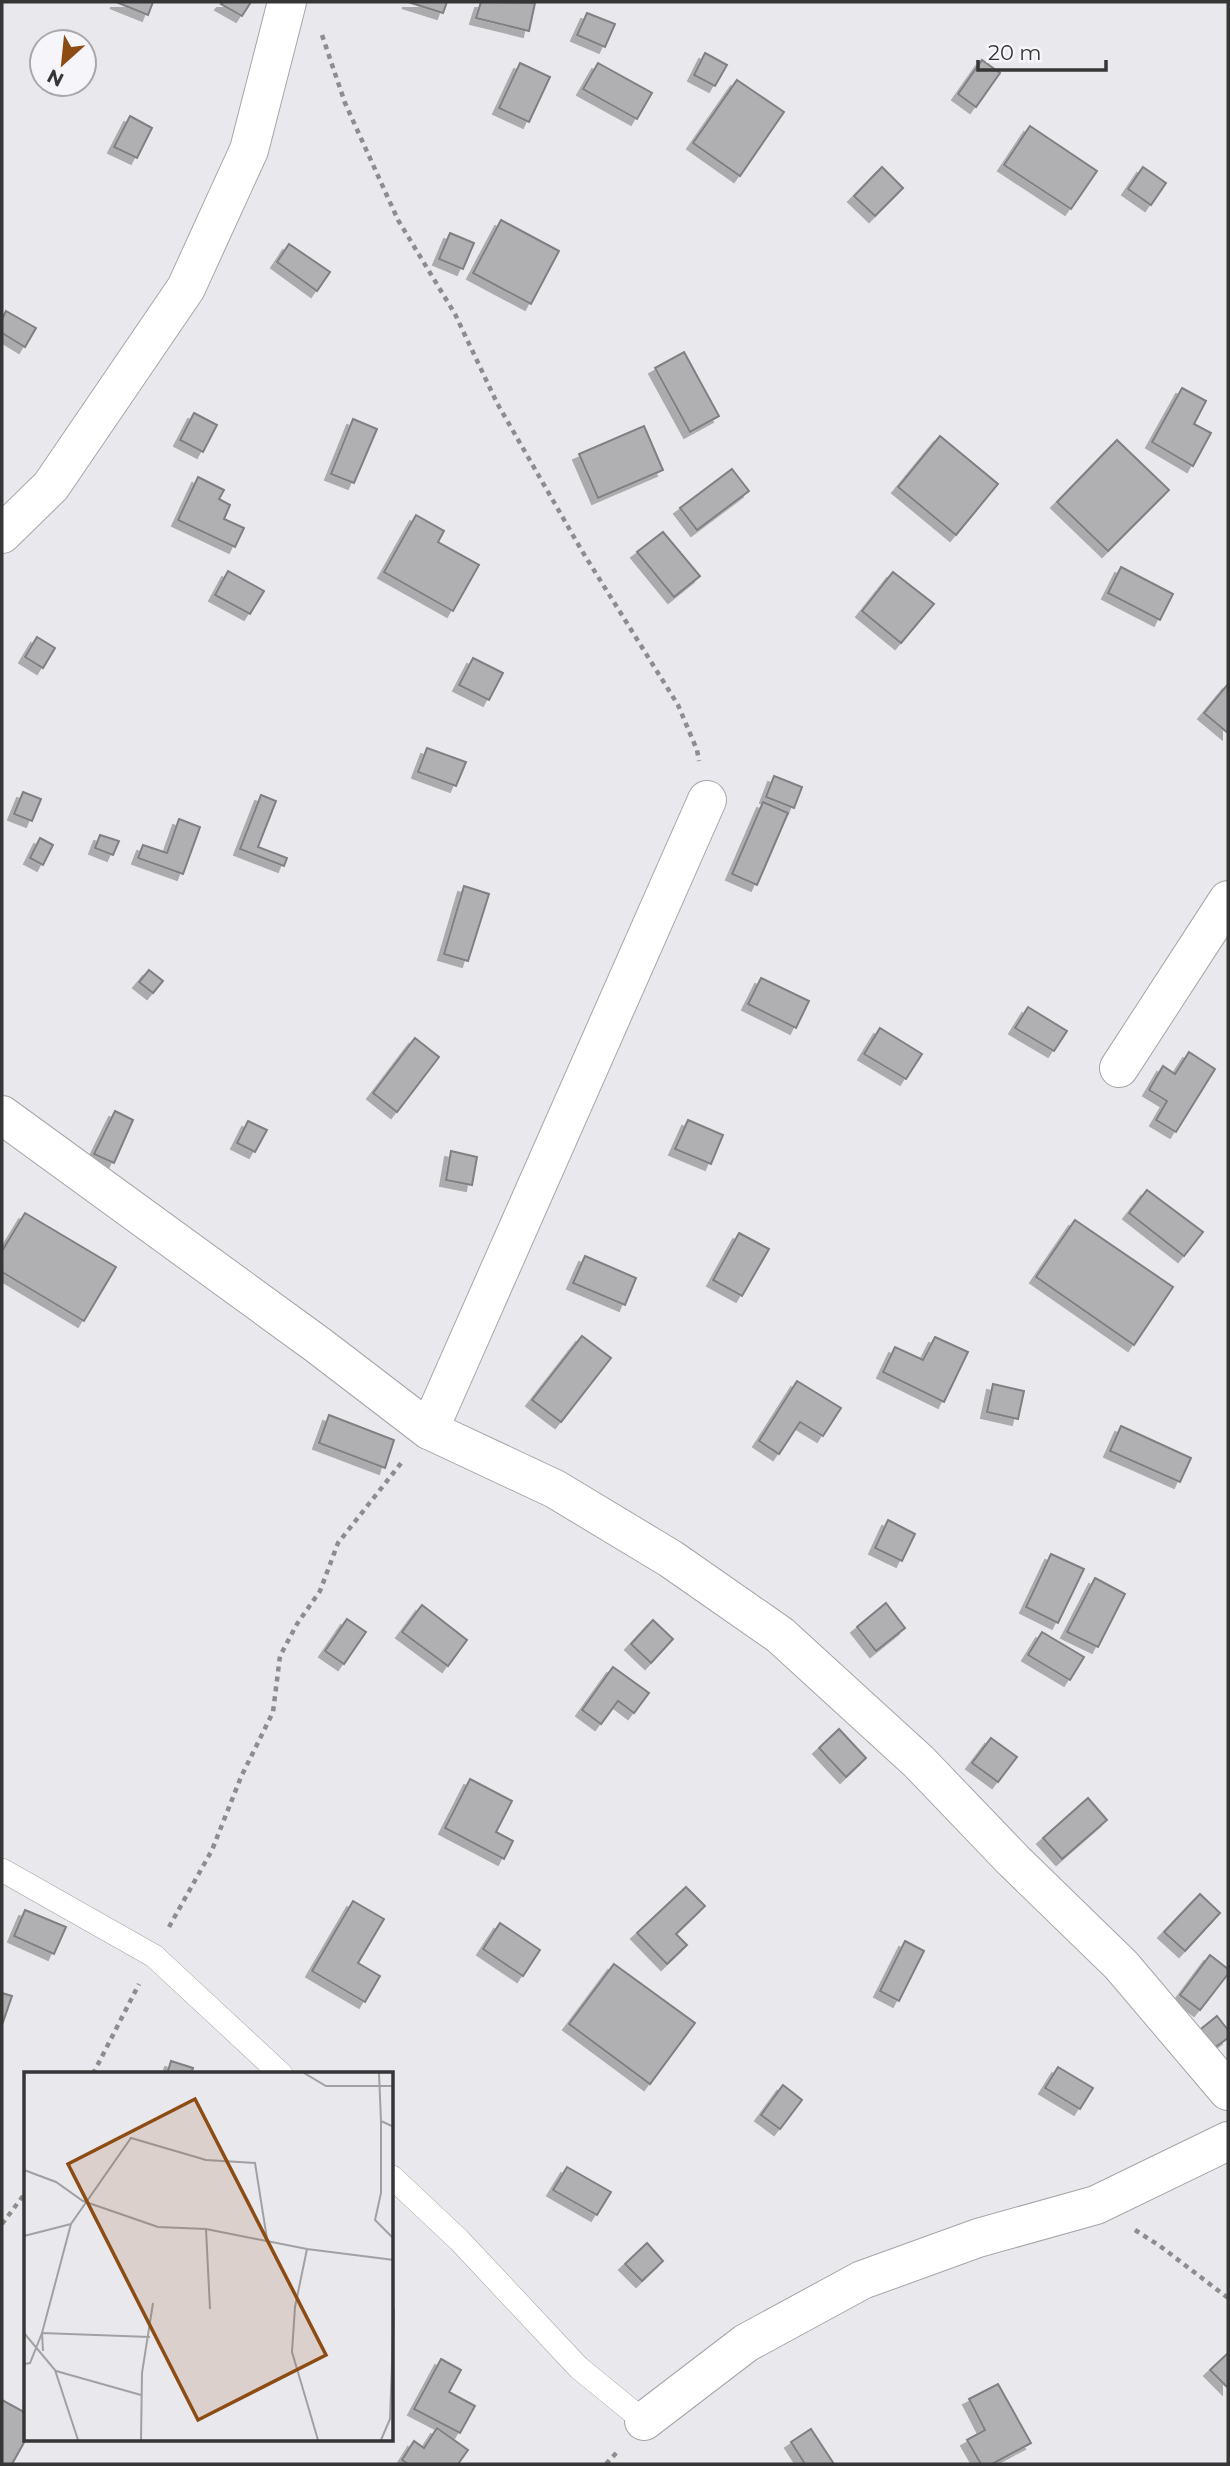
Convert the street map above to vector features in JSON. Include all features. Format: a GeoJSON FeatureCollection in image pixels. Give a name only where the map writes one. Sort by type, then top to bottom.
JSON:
{"type":"FeatureCollection","features":[{"type":"Feature","properties":{"kind":"street"},"geometry":{"type":"LineString","coordinates":[[2,534],[51,486],[186,288],[249,150],[287,2]]}},
{"type":"Feature","properties":{"kind":"street"},"geometry":{"type":"LineString","coordinates":[[429,1430],[707,800]]}},
{"type":"Feature","properties":{"kind":"street"},"geometry":{"type":"LineString","coordinates":[[1119,1068],[1228,900]]}},
{"type":"Feature","properties":{"kind":"street"},"geometry":{"type":"LineString","coordinates":[[2,1115],[318,1345],[429,1430],[555,1489],[671,1559],[780,1635],[919,1762],[1013,1860],[1121,1965],[1228,2091]]}},
{"type":"Feature","properties":{"kind":"street"},"geometry":{"type":"LineString","coordinates":[[644,2421],[746,2343],[862,2280],[978,2238],[1096,2205],[1228,2141]]}},
{"type":"Feature","properties":{"kind":"lane"},"geometry":{"type":"LineString","coordinates":[[2,1870],[154,1956],[279,2072]]}},
{"type":"Feature","properties":{"kind":"lane"},"geometry":{"type":"LineString","coordinates":[[394,2179],[459,2240],[579,2368],[644,2421]]}},
{"type":"Feature","properties":{"kind":"path"},"geometry":{"type":"LineString","coordinates":[[319,27],[345,103],[398,220],[455,314],[497,403],[569,528],[678,705],[697,750],[707,800]]}},
{"type":"Feature","properties":{"kind":"path"},"geometry":{"type":"LineString","coordinates":[[94,2072],[212,1850],[241,1777],[273,1712],[280,1656],[297,1624],[320,1591],[338,1543],[429,1430]]}},
{"type":"Feature","properties":{"kind":"path"},"geometry":{"type":"LineString","coordinates":[[2,2224],[24,2195]]}},
{"type":"Feature","properties":{"kind":"path"},"geometry":{"type":"LineString","coordinates":[[1096,2205],[1160,2246],[1228,2298]]}},
{"type":"Feature","properties":{"kind":"building"},"geometry":{"type":"Polygon","coordinates":[[[116,2],[153,2],[148,15],[116,2]]]}},
{"type":"Feature","properties":{"kind":"building"},"geometry":{"type":"Polygon","coordinates":[[[251,2],[242,16],[221,4],[251,2]]]}},
{"type":"Feature","properties":{"kind":"building"},"geometry":{"type":"Polygon","coordinates":[[[408,2],[447,2],[443,13],[408,2]]]}},
{"type":"Feature","properties":{"kind":"building"},"geometry":{"type":"Polygon","coordinates":[[[481,2],[535,3],[529,31],[476,18],[481,2]]]}},
{"type":"Feature","properties":{"kind":"building"},"geometry":{"type":"Polygon","coordinates":[[[587,13],[615,24],[605,47],[577,35],[587,13]]]}},
{"type":"Feature","properties":{"kind":"building"},"geometry":{"type":"Polygon","coordinates":[[[705,53],[727,65],[715,86],[694,75],[705,53]]]}},
{"type":"Feature","properties":{"kind":"building"},"geometry":{"type":"Polygon","coordinates":[[[982,60],[1000,73],[976,107],[958,94],[982,60]]]}},
{"type":"Feature","properties":{"kind":"building"},"geometry":{"type":"Polygon","coordinates":[[[520,63],[550,77],[529,122],[499,108],[520,63]]]}},
{"type":"Feature","properties":{"kind":"building"},"geometry":{"type":"Polygon","coordinates":[[[598,63],[652,93],[637,119],[583,89],[598,63]]]}},
{"type":"Feature","properties":{"kind":"building"},"geometry":{"type":"Polygon","coordinates":[[[737,80],[784,112],[740,176],[693,143],[737,80]]]}},
{"type":"Feature","properties":{"kind":"building"},"geometry":{"type":"Polygon","coordinates":[[[130,116],[152,128],[137,158],[114,147],[130,116]]]}},
{"type":"Feature","properties":{"kind":"building"},"geometry":{"type":"Polygon","coordinates":[[[1030,126],[1097,171],[1071,209],[1004,165],[1030,126]]]}},
{"type":"Feature","properties":{"kind":"building"},"geometry":{"type":"Polygon","coordinates":[[[882,167],[903,188],[875,216],[854,196],[882,167]]]}},
{"type":"Feature","properties":{"kind":"building"},"geometry":{"type":"Polygon","coordinates":[[[1143,167],[1166,183],[1151,205],[1128,189],[1143,167]]]}},
{"type":"Feature","properties":{"kind":"building"},"geometry":{"type":"Polygon","coordinates":[[[501,220],[559,251],[531,304],[473,273],[501,220]]]}},
{"type":"Feature","properties":{"kind":"building"},"geometry":{"type":"Polygon","coordinates":[[[450,233],[474,243],[463,269],[439,259],[450,233]]]}},
{"type":"Feature","properties":{"kind":"building"},"geometry":{"type":"Polygon","coordinates":[[[289,244],[330,272],[317,291],[277,262],[289,244]]]}},
{"type":"Feature","properties":{"kind":"building"},"geometry":{"type":"Polygon","coordinates":[[[6,311],[36,328],[25,347],[2,333],[2,319],[6,311]]]}},
{"type":"Feature","properties":{"kind":"building"},"geometry":{"type":"Polygon","coordinates":[[[684,352],[719,416],[690,432],[655,368],[684,352]]]}},
{"type":"Feature","properties":{"kind":"building"},"geometry":{"type":"Polygon","coordinates":[[[1182,388],[1206,401],[1194,424],[1211,433],[1193,466],[1152,442],[1182,388]]]}},
{"type":"Feature","properties":{"kind":"building"},"geometry":{"type":"Polygon","coordinates":[[[194,413],[217,425],[203,452],[180,440],[194,413]]]}},
{"type":"Feature","properties":{"kind":"building"},"geometry":{"type":"Polygon","coordinates":[[[353,419],[377,429],[354,483],[331,474],[353,419]]]}},
{"type":"Feature","properties":{"kind":"building"},"geometry":{"type":"Polygon","coordinates":[[[644,426],[663,470],[598,498],[579,454],[644,426]]]}},
{"type":"Feature","properties":{"kind":"building"},"geometry":{"type":"Polygon","coordinates":[[[940,436],[998,484],[956,535],[898,487],[940,436]]]}},
{"type":"Feature","properties":{"kind":"building"},"geometry":{"type":"Polygon","coordinates":[[[1117,440],[1169,490],[1108,551],[1057,502],[1117,440]]]}},
{"type":"Feature","properties":{"kind":"building"},"geometry":{"type":"Polygon","coordinates":[[[732,469],[749,491],[697,530],[680,508],[732,469]]]}},
{"type":"Feature","properties":{"kind":"building"},"geometry":{"type":"Polygon","coordinates":[[[198,477],[224,490],[219,499],[230,505],[224,519],[244,528],[235,547],[178,520],[198,477]]]}},
{"type":"Feature","properties":{"kind":"building"},"geometry":{"type":"Polygon","coordinates":[[[416,515],[444,531],[438,542],[479,565],[453,611],[384,572],[416,515]]]}},
{"type":"Feature","properties":{"kind":"building"},"geometry":{"type":"Polygon","coordinates":[[[663,532],[700,576],[674,597],[637,552],[663,532]]]}},
{"type":"Feature","properties":{"kind":"building"},"geometry":{"type":"Polygon","coordinates":[[[1121,567],[1173,594],[1160,620],[1108,593],[1121,567]]]}},
{"type":"Feature","properties":{"kind":"building"},"geometry":{"type":"Polygon","coordinates":[[[228,571],[264,591],[250,614],[215,595],[228,571]]]}},
{"type":"Feature","properties":{"kind":"building"},"geometry":{"type":"Polygon","coordinates":[[[893,572],[934,604],[901,643],[862,611],[893,572]]]}},
{"type":"Feature","properties":{"kind":"building"},"geometry":{"type":"Polygon","coordinates":[[[37,637],[55,648],[43,668],[25,657],[37,637]]]}},
{"type":"Feature","properties":{"kind":"building"},"geometry":{"type":"Polygon","coordinates":[[[473,658],[503,673],[489,700],[459,685],[473,658]]]}},
{"type":"Feature","properties":{"kind":"building"},"geometry":{"type":"Polygon","coordinates":[[[1228,684],[1228,733],[1204,713],[1228,684]]]}},
{"type":"Feature","properties":{"kind":"building"},"geometry":{"type":"Polygon","coordinates":[[[427,748],[466,762],[456,786],[418,772],[427,748]]]}},
{"type":"Feature","properties":{"kind":"building"},"geometry":{"type":"Polygon","coordinates":[[[774,776],[802,787],[794,808],[766,797],[774,776]]]}},
{"type":"Feature","properties":{"kind":"building"},"geometry":{"type":"Polygon","coordinates":[[[23,792],[41,799],[32,821],[14,814],[23,792]]]}},
{"type":"Feature","properties":{"kind":"building"},"geometry":{"type":"Polygon","coordinates":[[[261,795],[276,801],[258,847],[287,858],[284,866],[240,849],[261,795]]]}},
{"type":"Feature","properties":{"kind":"building"},"geometry":{"type":"Polygon","coordinates":[[[763,802],[788,813],[757,885],[732,874],[763,802]]]}},
{"type":"Feature","properties":{"kind":"building"},"geometry":{"type":"Polygon","coordinates":[[[179,819],[200,827],[183,874],[138,858],[143,845],[167,853],[179,819]]]}},
{"type":"Feature","properties":{"kind":"building"},"geometry":{"type":"Polygon","coordinates":[[[100,835],[119,841],[113,855],[95,848],[100,835]]]}},
{"type":"Feature","properties":{"kind":"building"},"geometry":{"type":"Polygon","coordinates":[[[40,838],[53,845],[43,865],[30,858],[40,838]]]}},
{"type":"Feature","properties":{"kind":"building"},"geometry":{"type":"Polygon","coordinates":[[[464,886],[489,894],[468,961],[444,954],[464,886]]]}},
{"type":"Feature","properties":{"kind":"building"},"geometry":{"type":"Polygon","coordinates":[[[149,970],[163,981],[153,993],[139,982],[149,970]]]}},
{"type":"Feature","properties":{"kind":"building"},"geometry":{"type":"Polygon","coordinates":[[[761,978],[809,1001],[796,1028],[748,1004],[761,978]]]}},
{"type":"Feature","properties":{"kind":"building"},"geometry":{"type":"Polygon","coordinates":[[[1028,1007],[1067,1031],[1054,1051],[1015,1028],[1028,1007]]]}},
{"type":"Feature","properties":{"kind":"building"},"geometry":{"type":"Polygon","coordinates":[[[880,1028],[922,1054],[906,1079],[864,1054],[880,1028]]]}},
{"type":"Feature","properties":{"kind":"building"},"geometry":{"type":"Polygon","coordinates":[[[415,1038],[439,1057],[397,1112],[373,1093],[415,1038]]]}},
{"type":"Feature","properties":{"kind":"building"},"geometry":{"type":"Polygon","coordinates":[[[1189,1052],[1215,1069],[1176,1132],[1156,1120],[1167,1101],[1149,1090],[1163,1066],[1175,1074],[1189,1052]]]}},
{"type":"Feature","properties":{"kind":"building"},"geometry":{"type":"Polygon","coordinates":[[[115,1111],[133,1120],[114,1163],[94,1154],[115,1111]]]}},
{"type":"Feature","properties":{"kind":"building"},"geometry":{"type":"Polygon","coordinates":[[[688,1120],[723,1135],[711,1164],[675,1149],[688,1120]]]}},
{"type":"Feature","properties":{"kind":"building"},"geometry":{"type":"Polygon","coordinates":[[[248,1121],[267,1130],[255,1152],[237,1143],[248,1121]]]}},
{"type":"Feature","properties":{"kind":"building"},"geometry":{"type":"Polygon","coordinates":[[[451,1151],[477,1157],[472,1185],[446,1180],[451,1151]]]}},
{"type":"Feature","properties":{"kind":"building"},"geometry":{"type":"Polygon","coordinates":[[[1147,1190],[1203,1232],[1184,1256],[1129,1213],[1147,1190]]]}},
{"type":"Feature","properties":{"kind":"building"},"geometry":{"type":"Polygon","coordinates":[[[25,1213],[116,1267],[84,1321],[2,1272],[2,1251],[25,1213]]]}},
{"type":"Feature","properties":{"kind":"building"},"geometry":{"type":"Polygon","coordinates":[[[1075,1220],[1173,1287],[1134,1345],[1036,1277],[1075,1220]]]}},
{"type":"Feature","properties":{"kind":"building"},"geometry":{"type":"Polygon","coordinates":[[[739,1233],[769,1249],[742,1296],[713,1280],[739,1233]]]}},
{"type":"Feature","properties":{"kind":"building"},"geometry":{"type":"Polygon","coordinates":[[[585,1256],[636,1278],[625,1305],[573,1283],[585,1256]]]}},
{"type":"Feature","properties":{"kind":"building"},"geometry":{"type":"Polygon","coordinates":[[[582,1336],[611,1358],[561,1422],[532,1400],[582,1336]]]}},
{"type":"Feature","properties":{"kind":"building"},"geometry":{"type":"Polygon","coordinates":[[[935,1337],[968,1352],[944,1402],[883,1372],[895,1347],[923,1360],[935,1337]]]}},
{"type":"Feature","properties":{"kind":"building"},"geometry":{"type":"Polygon","coordinates":[[[797,1381],[841,1408],[823,1436],[800,1422],[779,1454],[759,1441],[797,1381]]]}},
{"type":"Feature","properties":{"kind":"building"},"geometry":{"type":"Polygon","coordinates":[[[993,1384],[1024,1391],[1018,1419],[987,1412],[993,1384]]]}},
{"type":"Feature","properties":{"kind":"building"},"geometry":{"type":"Polygon","coordinates":[[[329,1415],[394,1440],[385,1468],[319,1443],[329,1415]]]}},
{"type":"Feature","properties":{"kind":"building"},"geometry":{"type":"Polygon","coordinates":[[[1121,1426],[1191,1458],[1180,1482],[1110,1451],[1121,1426]]]}},
{"type":"Feature","properties":{"kind":"building"},"geometry":{"type":"Polygon","coordinates":[[[888,1520],[915,1534],[902,1561],[875,1548],[888,1520]]]}},
{"type":"Feature","properties":{"kind":"building"},"geometry":{"type":"Polygon","coordinates":[[[1051,1554],[1084,1569],[1058,1623],[1026,1607],[1051,1554]]]}},
{"type":"Feature","properties":{"kind":"building"},"geometry":{"type":"Polygon","coordinates":[[[1095,1578],[1125,1594],[1098,1647],[1067,1632],[1095,1578]]]}},
{"type":"Feature","properties":{"kind":"building"},"geometry":{"type":"Polygon","coordinates":[[[886,1603],[905,1628],[876,1651],[857,1627],[886,1603]]]}},
{"type":"Feature","properties":{"kind":"building"},"geometry":{"type":"Polygon","coordinates":[[[422,1605],[467,1640],[448,1666],[402,1632],[422,1605]]]}},
{"type":"Feature","properties":{"kind":"building"},"geometry":{"type":"Polygon","coordinates":[[[347,1619],[366,1632],[344,1664],[325,1651],[347,1619]]]}},
{"type":"Feature","properties":{"kind":"building"},"geometry":{"type":"Polygon","coordinates":[[[653,1620],[673,1639],[651,1663],[631,1644],[653,1620]]]}},
{"type":"Feature","properties":{"kind":"building"},"geometry":{"type":"Polygon","coordinates":[[[1042,1632],[1084,1657],[1070,1680],[1028,1655],[1042,1632]]]}},
{"type":"Feature","properties":{"kind":"building"},"geometry":{"type":"Polygon","coordinates":[[[613,1667],[649,1693],[634,1713],[618,1701],[601,1724],[582,1710],[613,1667]]]}},
{"type":"Feature","properties":{"kind":"building"},"geometry":{"type":"Polygon","coordinates":[[[839,1729],[866,1758],[846,1777],[819,1748],[839,1729]]]}},
{"type":"Feature","properties":{"kind":"building"},"geometry":{"type":"Polygon","coordinates":[[[991,1738],[1017,1757],[998,1782],[972,1763],[991,1738]]]}},
{"type":"Feature","properties":{"kind":"building"},"geometry":{"type":"Polygon","coordinates":[[[470,1779],[512,1801],[496,1832],[513,1841],[504,1859],[445,1828],[470,1779]]]}},
{"type":"Feature","properties":{"kind":"building"},"geometry":{"type":"Polygon","coordinates":[[[1088,1798],[1107,1820],[1062,1859],[1043,1838],[1088,1798]]]}},
{"type":"Feature","properties":{"kind":"building"},"geometry":{"type":"Polygon","coordinates":[[[686,1887],[705,1906],[676,1934],[687,1945],[667,1964],[637,1933],[686,1887]]]}},
{"type":"Feature","properties":{"kind":"building"},"geometry":{"type":"Polygon","coordinates":[[[1200,1894],[1220,1913],[1185,1951],[1164,1932],[1200,1894]]]}},
{"type":"Feature","properties":{"kind":"building"},"geometry":{"type":"Polygon","coordinates":[[[353,1901],[384,1919],[358,1963],[380,1976],[365,2002],[312,1971],[353,1901]]]}},
{"type":"Feature","properties":{"kind":"building"},"geometry":{"type":"Polygon","coordinates":[[[25,1910],[66,1927],[54,1954],[14,1936],[25,1910]]]}},
{"type":"Feature","properties":{"kind":"building"},"geometry":{"type":"Polygon","coordinates":[[[500,1923],[540,1950],[523,1976],[483,1949],[500,1923]]]}},
{"type":"Feature","properties":{"kind":"building"},"geometry":{"type":"Polygon","coordinates":[[[905,1941],[924,1951],[899,2001],[880,1991],[905,1941]]]}},
{"type":"Feature","properties":{"kind":"building"},"geometry":{"type":"Polygon","coordinates":[[[1210,1955],[1228,1969],[1228,1974],[1200,2010],[1180,1995],[1210,1955]]]}},
{"type":"Feature","properties":{"kind":"building"},"geometry":{"type":"Polygon","coordinates":[[[614,1964],[695,2023],[650,2084],[569,2024],[614,1964]]]}},
{"type":"Feature","properties":{"kind":"building"},"geometry":{"type":"Polygon","coordinates":[[[2,1993],[12,1996],[2,2025],[2,1993]]]}},
{"type":"Feature","properties":{"kind":"building"},"geometry":{"type":"Polygon","coordinates":[[[1217,2016],[1228,2030],[1228,2038],[1210,2051],[1196,2033],[1217,2016]]]}},
{"type":"Feature","properties":{"kind":"building"},"geometry":{"type":"Polygon","coordinates":[[[171,2061],[193,2068],[192,2072],[168,2072],[171,2061]]]}},
{"type":"Feature","properties":{"kind":"building"},"geometry":{"type":"Polygon","coordinates":[[[1058,2067],[1093,2088],[1080,2109],[1045,2088],[1058,2067]]]}},
{"type":"Feature","properties":{"kind":"building"},"geometry":{"type":"Polygon","coordinates":[[[783,2085],[802,2100],[780,2129],[761,2115],[783,2085]]]}},
{"type":"Feature","properties":{"kind":"building"},"geometry":{"type":"Polygon","coordinates":[[[567,2167],[611,2192],[597,2215],[553,2190],[567,2167]]]}},
{"type":"Feature","properties":{"kind":"building"},"geometry":{"type":"Polygon","coordinates":[[[647,2243],[663,2261],[642,2281],[625,2264],[647,2243]]]}},
{"type":"Feature","properties":{"kind":"building"},"geometry":{"type":"Polygon","coordinates":[[[1228,2353],[1228,2388],[1210,2370],[1228,2353]]]}},
{"type":"Feature","properties":{"kind":"building"},"geometry":{"type":"Polygon","coordinates":[[[441,2359],[461,2370],[449,2392],[475,2406],[460,2433],[414,2409],[441,2359]]]}},
{"type":"Feature","properties":{"kind":"building"},"geometry":{"type":"Polygon","coordinates":[[[998,2384],[1031,2443],[992,2464],[981,2464],[967,2440],[985,2430],[969,2399],[998,2384]]]}},
{"type":"Feature","properties":{"kind":"building"},"geometry":{"type":"Polygon","coordinates":[[[2,2400],[24,2412],[24,2442],[12,2464],[2,2464],[2,2400]]]}},
{"type":"Feature","properties":{"kind":"building"},"geometry":{"type":"Polygon","coordinates":[[[437,2428],[468,2450],[458,2464],[408,2464],[402,2460],[414,2441],[424,2448],[437,2428]]]}},
{"type":"Feature","properties":{"kind":"building"},"geometry":{"type":"Polygon","coordinates":[[[811,2429],[834,2464],[805,2464],[791,2442],[811,2429]]]}}]}
